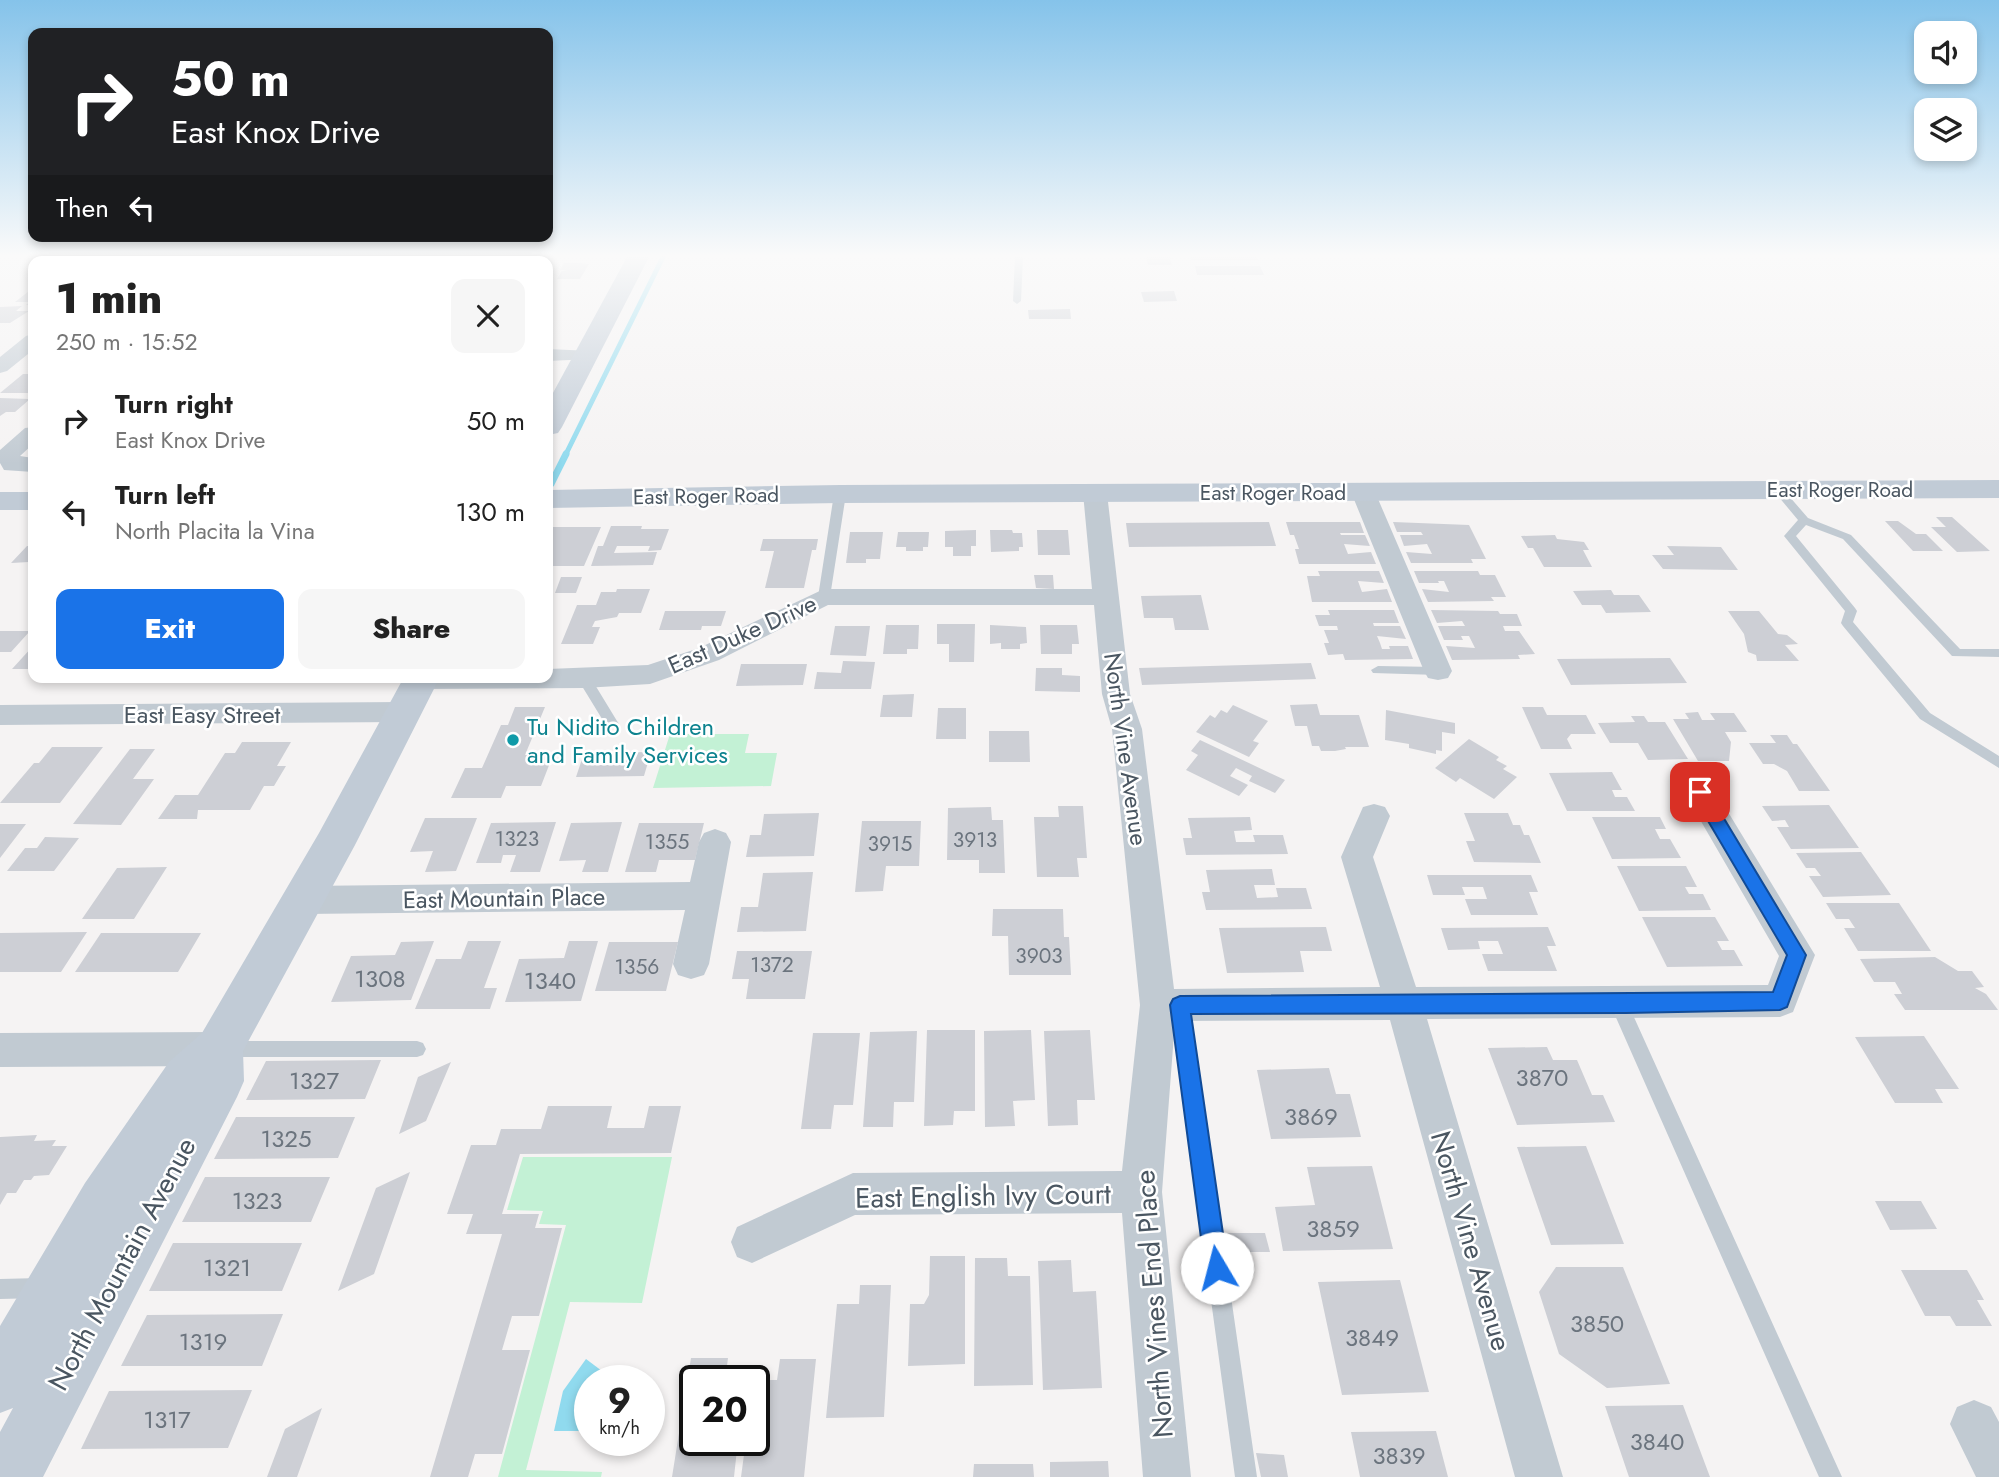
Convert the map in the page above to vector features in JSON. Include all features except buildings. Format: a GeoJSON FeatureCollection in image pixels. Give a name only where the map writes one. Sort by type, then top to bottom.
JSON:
{"type":"FeatureCollection","features":[{"type":"Feature","properties":{"kind":"street"},"geometry":{"type":"LineString","coordinates":[[553,417],[600,326]]}},
{"type":"Feature","properties":{"kind":"street"},"geometry":{"type":"LineString","coordinates":[[0,367],[28,344]]}},
{"type":"Feature","properties":{"kind":"street"},"geometry":{"type":"LineString","coordinates":[[553,356],[581,361]]}},
{"type":"Feature","properties":{"kind":"street"},"geometry":{"type":"LineString","coordinates":[[553,366],[581,361]]}},
{"type":"Feature","properties":{"kind":"street"},"geometry":{"type":"LineString","coordinates":[[28,437],[8,455],[12,465],[28,465]]}},
{"type":"Feature","properties":{"kind":"street","name":"East Roger Road"},"geometry":{"type":"LineString","coordinates":[[553,499],[840,494],[1999,489]]}},
{"type":"Feature","properties":{"kind":"street"},"geometry":{"type":"LineString","coordinates":[[1363,492],[1438,671]]}},
{"type":"Feature","properties":{"kind":"street","name":"North Vine Avenue"},"geometry":{"type":"LineString","coordinates":[[1095,493],[1116,694],[1127,729],[1169,1005]]}},
{"type":"Feature","properties":{"kind":"street"},"geometry":{"type":"LineString","coordinates":[[0,501],[28,501]]}},
{"type":"Feature","properties":{"kind":"street","name":"East Duke Drive"},"geometry":{"type":"LineString","coordinates":[[553,680],[650,674],[709,654],[824,597],[1106,597]]}},
{"type":"Feature","properties":{"kind":"street","name":"East Duke Drive"},"geometry":{"type":"LineString","coordinates":[[415,689],[507,683]]}},
{"type":"Feature","properties":{"kind":"street","name":"East Easy Street"},"geometry":{"type":"LineString","coordinates":[[0,715],[415,689]]}},
{"type":"Feature","properties":{"kind":"street","name":"North Mountain Avenue"},"geometry":{"type":"LineString","coordinates":[[0,1383],[104,1202],[187,1079],[219,1048],[304,900],[415,689]]}},
{"type":"Feature","properties":{"kind":"street"},"geometry":{"type":"LineString","coordinates":[[1169,1005],[1780,1001],[1797,955],[1700,792]]}},
{"type":"Feature","properties":{"kind":"street","name":"North Vine Avenue"},"geometry":{"type":"LineString","coordinates":[[1374,816],[1357,857],[1404,1004],[1539,1477]]}},
{"type":"Feature","properties":{"kind":"street"},"geometry":{"type":"LineString","coordinates":[[691,964],[715,842]]}},
{"type":"Feature","properties":{"kind":"street","name":"East Mountain Place"},"geometry":{"type":"LineString","coordinates":[[304,900],[704,896]]}},
{"type":"Feature","properties":{"kind":"street","name":"North Vines End Place"},"geometry":{"type":"LineString","coordinates":[[1167,1477],[1141,1192],[1169,1005]]}},
{"type":"Feature","properties":{"kind":"street"},"geometry":{"type":"LineString","coordinates":[[0,1050],[219,1048]]}},
{"type":"Feature","properties":{"kind":"street","name":"North Mountain Avenue"},"geometry":{"type":"LineString","coordinates":[[10,1477],[108,1286],[219,1081],[219,1048]]}},
{"type":"Feature","properties":{"kind":"street","name":"East English Ivy Court"},"geometry":{"type":"LineString","coordinates":[[752,1242],[853,1194],[1141,1192]]}},
{"type":"Feature","properties":{"kind":"street"},"geometry":{"type":"LineString","coordinates":[[1974,1424],[1999,1470]]}},
{"type":"Feature","properties":{"kind":"lane"},"geometry":{"type":"LineString","coordinates":[[1778,490],[1804,520],[1847,537],[1957,653],[1999,653]]}},
{"type":"Feature","properties":{"kind":"lane"},"geometry":{"type":"LineString","coordinates":[[824,597],[840,494]]}},
{"type":"Feature","properties":{"kind":"lane"},"geometry":{"type":"LineString","coordinates":[[1804,520],[1790,536],[1851,611],[1847,623],[1925,716],[1999,763]]}},
{"type":"Feature","properties":{"kind":"lane"},"geometry":{"type":"LineString","coordinates":[[1378,670],[1438,671]]}},
{"type":"Feature","properties":{"kind":"lane"},"geometry":{"type":"LineString","coordinates":[[584,678],[611,724]]}},
{"type":"Feature","properties":{"kind":"lane"},"geometry":{"type":"LineString","coordinates":[[1619,1004],[1831,1477]]}},
{"type":"Feature","properties":{"kind":"lane"},"geometry":{"type":"LineString","coordinates":[[1169,1005],[1246,1477]]}},
{"type":"Feature","properties":{"kind":"lane"},"geometry":{"type":"LineString","coordinates":[[219,1048],[417,1049]]}},
{"type":"Feature","properties":{"kind":"lane"},"geometry":{"type":"LineString","coordinates":[[0,1289],[108,1286]]}},
{"type":"Feature","properties":{"kind":"green space"},"geometry":{"type":"Polygon","coordinates":[[[670,734],[749,734],[745,753],[777,753],[771,786],[653,788],[670,734]]]}},
{"type":"Feature","properties":{"kind":"green space"},"geometry":{"type":"Polygon","coordinates":[[[523,1157],[672,1157],[642,1303],[570,1302],[526,1470],[602,1472],[601,1477],[498,1477],[566,1225],[539,1224],[543,1211],[507,1210],[523,1157]]]}},
{"type":"Feature","properties":{"kind":"water"},"geometry":{"type":"Polygon","coordinates":[[[586,1359],[594,1365],[582,1365],[586,1359]]]}},
{"type":"Feature","properties":{"kind":"water"},"geometry":{"type":"Polygon","coordinates":[[[574,1376],[574,1431],[554,1431],[563,1391],[574,1376]]]}},
{"type":"Feature","properties":{"kind":"waterway"},"geometry":{"type":"LineString","coordinates":[[565,456],[629,326]]}},
{"type":"Feature","properties":{"kind":"waterway"},"geometry":{"type":"LineString","coordinates":[[553,480],[565,456]]}},
{"type":"Feature","properties":{"kind":"place","name":"Tu Nidito Children and Family Services"},"geometry":{"type":"Point","coordinates":[513,740]}},
{"type":"Feature","properties":{"kind":"route"},"geometry":{"type":"LineString","coordinates":[[1217,1268],[1180,1005],[1780,1001],[1797,955],[1700,792]]}}]}
